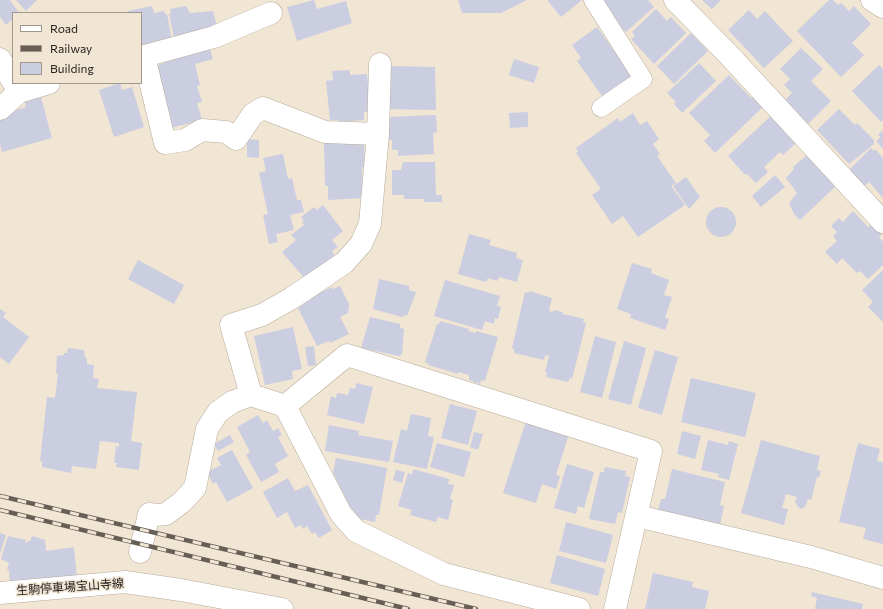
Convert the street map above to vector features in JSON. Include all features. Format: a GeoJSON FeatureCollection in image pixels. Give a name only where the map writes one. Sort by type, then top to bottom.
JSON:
{"type":"FeatureCollection","features":[{"type":"Feature","properties":{"kind":"street"},"geometry":{"type":"LineString","coordinates":[[675,0],[728,54],[883,222]]}},
{"type":"Feature","properties":{"kind":"street"},"geometry":{"type":"LineString","coordinates":[[872,0],[883,7]]}},
{"type":"Feature","properties":{"kind":"street"},"geometry":{"type":"LineString","coordinates":[[271,13],[214,37],[142,56],[165,143],[186,140],[202,130],[226,132],[236,139],[253,114],[263,108],[325,132],[378,134]]}},
{"type":"Feature","properties":{"kind":"street"},"geometry":{"type":"LineString","coordinates":[[0,59],[12,80]]}},
{"type":"Feature","properties":{"kind":"street"},"geometry":{"type":"LineString","coordinates":[[251,395],[231,325],[262,315],[292,298],[344,263],[361,244],[370,224],[378,134],[380,64]]}},
{"type":"Feature","properties":{"kind":"street"},"geometry":{"type":"LineString","coordinates":[[0,109],[15,85],[32,84]]}},
{"type":"Feature","properties":{"kind":"street"},"geometry":{"type":"LineString","coordinates":[[285,406],[347,354],[651,451],[615,609]]}},
{"type":"Feature","properties":{"kind":"street"},"geometry":{"type":"LineString","coordinates":[[140,552],[149,514],[166,514],[182,502],[195,488],[207,429],[218,412],[232,402],[251,395],[285,406],[341,514],[356,531],[444,574],[578,609]]}},
{"type":"Feature","properties":{"kind":"street"},"geometry":{"type":"LineString","coordinates":[[637,516],[811,557],[883,578]]}},
{"type":"Feature","properties":{"kind":"street","name":"生駒停車場宝山寺線"},"geometry":{"type":"LineString","coordinates":[[0,593],[121,577],[282,609]]}},
{"type":"Feature","properties":{"kind":"lane"},"geometry":{"type":"LineString","coordinates":[[593,0],[643,79],[601,108]]}},
{"type":"Feature","properties":{"kind":"building"},"geometry":{"type":"Polygon","coordinates":[[[0,0],[10,0],[18,12],[12,12],[12,20],[6,25],[0,17],[0,0]]]}},
{"type":"Feature","properties":{"kind":"building"},"geometry":{"type":"Polygon","coordinates":[[[16,0],[37,0],[26,11],[16,0]]]}},
{"type":"Feature","properties":{"kind":"building"},"geometry":{"type":"Polygon","coordinates":[[[314,0],[317,9],[346,1],[352,23],[297,41],[287,7],[314,0]]]}},
{"type":"Feature","properties":{"kind":"building"},"geometry":{"type":"Polygon","coordinates":[[[458,0],[527,0],[501,13],[462,13],[458,0]]]}},
{"type":"Feature","properties":{"kind":"building"},"geometry":{"type":"Polygon","coordinates":[[[547,0],[582,0],[561,17],[547,0]]]}},
{"type":"Feature","properties":{"kind":"building"},"geometry":{"type":"Polygon","coordinates":[[[602,0],[648,0],[654,7],[626,32],[623,29],[620,32],[602,0]]]}},
{"type":"Feature","properties":{"kind":"building"},"geometry":{"type":"Polygon","coordinates":[[[702,0],[721,0],[712,9],[702,0]]]}},
{"type":"Feature","properties":{"kind":"building"},"geometry":{"type":"Polygon","coordinates":[[[829,0],[833,0],[838,5],[841,3],[849,11],[854,6],[871,24],[852,43],[864,55],[841,77],[797,31],[829,0]]]}},
{"type":"Feature","properties":{"kind":"building"},"geometry":{"type":"Polygon","coordinates":[[[152,6],[154,13],[164,11],[165,14],[167,14],[172,40],[142,50],[142,12],[128,11],[152,6]]]}},
{"type":"Feature","properties":{"kind":"building"},"geometry":{"type":"Polygon","coordinates":[[[186,6],[190,13],[213,11],[217,27],[174,38],[169,14],[171,14],[170,9],[186,6]]]}},
{"type":"Feature","properties":{"kind":"building"},"geometry":{"type":"Polygon","coordinates":[[[656,9],[667,21],[671,17],[686,33],[654,64],[631,39],[635,36],[632,32],[656,9]]]}},
{"type":"Feature","properties":{"kind":"building"},"geometry":{"type":"Polygon","coordinates":[[[749,10],[757,19],[765,11],[793,41],[764,68],[728,30],[749,10]]]}},
{"type":"Feature","properties":{"kind":"building"},"geometry":{"type":"Polygon","coordinates":[[[597,27],[624,65],[636,78],[621,89],[618,85],[602,96],[577,61],[581,58],[572,45],[597,27]]]}},
{"type":"Feature","properties":{"kind":"building"},"geometry":{"type":"Polygon","coordinates":[[[691,33],[708,51],[674,84],[657,66],[691,33]]]}},
{"type":"Feature","properties":{"kind":"building"},"geometry":{"type":"Polygon","coordinates":[[[209,46],[213,59],[195,64],[200,85],[197,86],[202,102],[197,103],[202,120],[167,129],[151,67],[164,63],[162,58],[209,46]]]}},
{"type":"Feature","properties":{"kind":"building"},"geometry":{"type":"Polygon","coordinates":[[[801,48],[823,69],[811,81],[831,101],[805,127],[794,115],[797,112],[785,100],[792,93],[784,85],[790,79],[780,69],[801,48]]]}},
{"type":"Feature","properties":{"kind":"building"},"geometry":{"type":"Polygon","coordinates":[[[514,59],[539,67],[534,83],[509,75],[514,59]]]}},
{"type":"Feature","properties":{"kind":"building"},"geometry":{"type":"Polygon","coordinates":[[[699,63],[716,81],[682,113],[674,104],[676,102],[667,93],[699,63]]]}},
{"type":"Feature","properties":{"kind":"building"},"geometry":{"type":"Polygon","coordinates":[[[879,65],[883,69],[883,120],[881,122],[852,91],[879,65]]]}},
{"type":"Feature","properties":{"kind":"building"},"geometry":{"type":"Polygon","coordinates":[[[389,66],[435,67],[436,110],[387,109],[389,66]]]}},
{"type":"Feature","properties":{"kind":"building"},"geometry":{"type":"Polygon","coordinates":[[[350,70],[350,75],[367,74],[371,112],[364,112],[364,120],[339,122],[338,120],[330,120],[326,81],[333,80],[332,71],[350,70]]]}},
{"type":"Feature","properties":{"kind":"building"},"geometry":{"type":"Polygon","coordinates":[[[729,75],[751,98],[755,95],[765,105],[715,153],[704,141],[710,135],[689,113],[729,75]]]}},
{"type":"Feature","properties":{"kind":"building"},"geometry":{"type":"Polygon","coordinates":[[[117,84],[120,84],[122,90],[132,87],[144,127],[114,137],[99,90],[117,84]]]}},
{"type":"Feature","properties":{"kind":"building"},"geometry":{"type":"Polygon","coordinates":[[[39,90],[52,138],[2,152],[0,144],[0,114],[26,107],[23,95],[39,90]]]}},
{"type":"Feature","properties":{"kind":"building"},"geometry":{"type":"Polygon","coordinates":[[[839,109],[855,125],[857,123],[874,140],[874,144],[849,164],[817,130],[839,109]]]}},
{"type":"Feature","properties":{"kind":"building"},"geometry":{"type":"Polygon","coordinates":[[[528,112],[528,127],[510,128],[509,113],[528,112]]]}},
{"type":"Feature","properties":{"kind":"building"},"geometry":{"type":"Polygon","coordinates":[[[633,113],[640,125],[647,121],[659,139],[653,144],[660,154],[657,156],[676,183],[671,186],[685,205],[638,237],[623,216],[612,224],[592,195],[601,189],[576,153],[578,151],[576,148],[618,118],[620,122],[633,113]]]}},
{"type":"Feature","properties":{"kind":"building"},"geometry":{"type":"Polygon","coordinates":[[[773,114],[798,141],[783,155],[780,152],[764,167],[768,172],[756,183],[747,174],[745,175],[728,156],[773,114]]]}},
{"type":"Feature","properties":{"kind":"building"},"geometry":{"type":"Polygon","coordinates":[[[436,115],[437,132],[433,133],[434,154],[398,156],[398,150],[392,150],[392,140],[389,140],[388,117],[436,115]]]}},
{"type":"Feature","properties":{"kind":"building"},"geometry":{"type":"Polygon","coordinates":[[[883,130],[883,149],[876,141],[881,137],[878,135],[883,130]]]}},
{"type":"Feature","properties":{"kind":"building"},"geometry":{"type":"Polygon","coordinates":[[[247,139],[259,140],[259,158],[247,157],[247,139]]]}},
{"type":"Feature","properties":{"kind":"building"},"geometry":{"type":"Polygon","coordinates":[[[364,141],[365,167],[362,167],[363,198],[328,200],[328,186],[325,186],[324,142],[364,141]]]}},
{"type":"Feature","properties":{"kind":"building"},"geometry":{"type":"Polygon","coordinates":[[[871,148],[873,151],[875,149],[883,158],[883,198],[869,182],[863,187],[849,170],[871,148]]]}},
{"type":"Feature","properties":{"kind":"building"},"geometry":{"type":"Polygon","coordinates":[[[283,154],[288,179],[292,178],[297,200],[301,200],[304,212],[290,215],[294,230],[276,234],[278,242],[269,244],[263,215],[268,214],[259,173],[266,171],[263,158],[283,154]]]}},
{"type":"Feature","properties":{"kind":"building"},"geometry":{"type":"Polygon","coordinates":[[[807,155],[836,186],[800,220],[794,214],[789,203],[797,193],[786,178],[794,169],[793,167],[807,155]]]}},
{"type":"Feature","properties":{"kind":"building"},"geometry":{"type":"Polygon","coordinates":[[[403,162],[435,162],[436,195],[442,195],[442,202],[424,202],[424,199],[404,199],[404,195],[392,195],[392,170],[401,170],[403,162]]]}},
{"type":"Feature","properties":{"kind":"building"},"geometry":{"type":"Polygon","coordinates":[[[775,175],[785,187],[761,207],[752,196],[775,175]]]}},
{"type":"Feature","properties":{"kind":"building"},"geometry":{"type":"Polygon","coordinates":[[[686,177],[700,197],[689,209],[673,186],[686,177]]]}},
{"type":"Feature","properties":{"kind":"building"},"geometry":{"type":"Polygon","coordinates":[[[323,205],[343,231],[332,240],[338,247],[332,251],[335,255],[305,279],[282,252],[296,240],[291,235],[304,225],[302,222],[304,221],[301,217],[314,207],[317,210],[323,205]]]}},
{"type":"Feature","properties":{"kind":"building"},"geometry":{"type":"Polygon","coordinates":[[[721,207],[727,208],[735,216],[735,228],[727,236],[721,237],[715,236],[707,228],[706,222],[707,216],[715,208],[721,207]]]}},
{"type":"Feature","properties":{"kind":"building"},"geometry":{"type":"Polygon","coordinates":[[[853,211],[868,227],[872,224],[882,234],[879,237],[883,242],[883,265],[868,279],[860,271],[857,273],[842,258],[837,264],[825,252],[837,241],[833,236],[837,232],[831,226],[839,218],[843,222],[853,211]]]}},
{"type":"Feature","properties":{"kind":"building"},"geometry":{"type":"Polygon","coordinates":[[[469,234],[491,240],[489,245],[517,253],[516,258],[523,260],[517,282],[499,277],[497,281],[488,278],[486,282],[458,274],[469,234]]]}},
{"type":"Feature","properties":{"kind":"building"},"geometry":{"type":"Polygon","coordinates":[[[138,260],[184,285],[174,304],[128,279],[138,260]]]}},
{"type":"Feature","properties":{"kind":"building"},"geometry":{"type":"Polygon","coordinates":[[[632,263],[652,269],[651,273],[669,280],[664,295],[672,297],[665,318],[669,319],[665,330],[630,318],[631,314],[617,309],[632,263]]]}},
{"type":"Feature","properties":{"kind":"building"},"geometry":{"type":"Polygon","coordinates":[[[883,270],[883,322],[868,307],[873,302],[862,290],[883,270]]]}},
{"type":"Feature","properties":{"kind":"building"},"geometry":{"type":"Polygon","coordinates":[[[379,279],[409,286],[409,290],[416,292],[407,316],[404,315],[402,317],[373,309],[379,279]]]}},
{"type":"Feature","properties":{"kind":"building"},"geometry":{"type":"Polygon","coordinates":[[[445,280],[500,296],[497,306],[501,307],[498,319],[495,318],[494,324],[485,321],[482,330],[434,316],[445,280]]]}},
{"type":"Feature","properties":{"kind":"building"},"geometry":{"type":"Polygon","coordinates":[[[340,286],[349,304],[348,313],[340,317],[349,334],[330,343],[329,341],[317,346],[296,304],[332,287],[333,289],[340,286]]]}},
{"type":"Feature","properties":{"kind":"building"},"geometry":{"type":"Polygon","coordinates":[[[529,291],[552,298],[549,311],[553,312],[553,310],[563,312],[563,314],[584,319],[583,323],[586,323],[572,379],[570,378],[568,382],[546,377],[547,373],[545,372],[549,356],[545,355],[544,360],[514,353],[514,349],[512,348],[525,292],[529,293],[529,291]]]}},
{"type":"Feature","properties":{"kind":"building"},"geometry":{"type":"Polygon","coordinates":[[[0,309],[6,313],[3,317],[29,337],[9,364],[0,357],[0,309]]]}},
{"type":"Feature","properties":{"kind":"building"},"geometry":{"type":"Polygon","coordinates":[[[370,317],[400,324],[400,328],[404,329],[402,354],[399,356],[361,348],[370,317]]]}},
{"type":"Feature","properties":{"kind":"building"},"geometry":{"type":"Polygon","coordinates":[[[440,321],[469,329],[468,331],[476,333],[476,331],[498,337],[485,381],[481,380],[480,384],[469,380],[469,375],[458,372],[458,374],[428,365],[429,364],[425,362],[437,324],[439,324],[440,321]]]}},
{"type":"Feature","properties":{"kind":"building"},"geometry":{"type":"Polygon","coordinates":[[[293,327],[302,369],[292,371],[293,379],[265,385],[254,336],[293,327]]]}},
{"type":"Feature","properties":{"kind":"building"},"geometry":{"type":"Polygon","coordinates":[[[595,336],[616,342],[602,398],[580,392],[595,336]]]}},
{"type":"Feature","properties":{"kind":"building"},"geometry":{"type":"Polygon","coordinates":[[[624,341],[646,348],[631,405],[608,399],[624,341]]]}},
{"type":"Feature","properties":{"kind":"building"},"geometry":{"type":"Polygon","coordinates":[[[314,346],[316,365],[308,366],[305,347],[314,346]]]}},
{"type":"Feature","properties":{"kind":"building"},"geometry":{"type":"Polygon","coordinates":[[[68,348],[84,350],[85,358],[87,358],[87,364],[94,365],[93,378],[99,379],[97,388],[137,392],[131,441],[142,443],[139,470],[116,467],[117,463],[114,463],[116,446],[119,447],[119,443],[100,441],[96,469],[72,466],[71,473],[42,467],[42,461],[40,461],[47,397],[55,398],[58,374],[56,373],[57,356],[67,353],[68,348]]]}},
{"type":"Feature","properties":{"kind":"building"},"geometry":{"type":"Polygon","coordinates":[[[655,350],[678,357],[662,415],[638,408],[655,350]]]}},
{"type":"Feature","properties":{"kind":"building"},"geometry":{"type":"Polygon","coordinates":[[[691,378],[756,393],[745,437],[681,422],[691,378]]]}},
{"type":"Feature","properties":{"kind":"building"},"geometry":{"type":"Polygon","coordinates":[[[356,383],[373,387],[364,424],[327,415],[331,396],[336,398],[337,393],[348,395],[350,388],[355,389],[356,383]]]}},
{"type":"Feature","properties":{"kind":"building"},"geometry":{"type":"Polygon","coordinates":[[[450,404],[477,411],[468,445],[441,438],[450,404]]]}},
{"type":"Feature","properties":{"kind":"building"},"geometry":{"type":"Polygon","coordinates":[[[411,414],[431,418],[428,436],[434,437],[427,469],[393,462],[401,429],[407,431],[411,414]]]}},
{"type":"Feature","properties":{"kind":"building"},"geometry":{"type":"Polygon","coordinates":[[[258,415],[263,423],[267,420],[273,431],[278,428],[282,435],[278,437],[288,456],[275,464],[279,472],[261,482],[246,455],[250,452],[237,427],[258,415]]]}},
{"type":"Feature","properties":{"kind":"building"},"geometry":{"type":"Polygon","coordinates":[[[526,421],[569,434],[556,475],[560,476],[556,489],[542,484],[536,503],[503,493],[526,421]]]}},
{"type":"Feature","properties":{"kind":"building"},"geometry":{"type":"Polygon","coordinates":[[[329,425],[359,431],[358,435],[393,441],[389,462],[325,451],[329,425]]]}},
{"type":"Feature","properties":{"kind":"building"},"geometry":{"type":"Polygon","coordinates":[[[682,431],[701,436],[695,459],[677,454],[682,431]]]}},
{"type":"Feature","properties":{"kind":"building"},"geometry":{"type":"Polygon","coordinates":[[[474,432],[483,434],[478,450],[470,447],[474,432]]]}},
{"type":"Feature","properties":{"kind":"building"},"geometry":{"type":"Polygon","coordinates":[[[230,435],[234,442],[218,451],[214,444],[230,435]]]}},
{"type":"Feature","properties":{"kind":"building"},"geometry":{"type":"Polygon","coordinates":[[[708,440],[728,445],[729,441],[738,444],[729,480],[718,477],[719,474],[701,470],[708,440]]]}},
{"type":"Feature","properties":{"kind":"building"},"geometry":{"type":"Polygon","coordinates":[[[761,440],[820,456],[817,470],[821,471],[819,478],[817,477],[811,500],[808,499],[805,507],[800,509],[795,502],[797,497],[786,494],[782,508],[788,509],[784,525],[741,513],[761,440]]]}},
{"type":"Feature","properties":{"kind":"building"},"geometry":{"type":"Polygon","coordinates":[[[437,443],[471,452],[464,477],[430,467],[437,443]]]}},
{"type":"Feature","properties":{"kind":"building"},"geometry":{"type":"Polygon","coordinates":[[[858,443],[880,449],[877,461],[883,462],[883,544],[863,539],[866,528],[839,522],[858,443]]]}},
{"type":"Feature","properties":{"kind":"building"},"geometry":{"type":"Polygon","coordinates":[[[232,450],[253,488],[227,502],[216,482],[213,484],[207,472],[221,465],[217,458],[232,450]]]}},
{"type":"Feature","properties":{"kind":"building"},"geometry":{"type":"Polygon","coordinates":[[[336,458],[387,468],[379,515],[376,515],[375,522],[355,518],[333,472],[336,458]]]}},
{"type":"Feature","properties":{"kind":"building"},"geometry":{"type":"Polygon","coordinates":[[[567,464],[594,472],[584,508],[578,506],[576,514],[554,508],[567,464]]]}},
{"type":"Feature","properties":{"kind":"building"},"geometry":{"type":"Polygon","coordinates":[[[605,467],[626,471],[625,476],[630,477],[622,513],[618,512],[615,524],[589,519],[600,472],[604,472],[605,467]]]}},
{"type":"Feature","properties":{"kind":"building"},"geometry":{"type":"Polygon","coordinates":[[[413,469],[449,479],[448,484],[454,485],[450,499],[453,500],[448,520],[438,517],[436,522],[410,515],[412,510],[398,506],[408,473],[412,474],[413,469]]]}},
{"type":"Feature","properties":{"kind":"building"},"geometry":{"type":"Polygon","coordinates":[[[672,469],[725,482],[720,505],[724,506],[720,525],[658,510],[661,499],[665,499],[672,469]]]}},
{"type":"Feature","properties":{"kind":"building"},"geometry":{"type":"Polygon","coordinates":[[[396,470],[405,472],[402,483],[393,480],[396,470]]]}},
{"type":"Feature","properties":{"kind":"building"},"geometry":{"type":"Polygon","coordinates":[[[288,478],[295,491],[308,485],[332,530],[319,538],[315,532],[312,534],[307,526],[303,529],[301,525],[295,528],[287,512],[277,518],[263,492],[288,478]]]}},
{"type":"Feature","properties":{"kind":"building"},"geometry":{"type":"Polygon","coordinates":[[[566,522],[613,535],[606,563],[559,551],[566,522]]]}},
{"type":"Feature","properties":{"kind":"building"},"geometry":{"type":"Polygon","coordinates":[[[0,533],[6,535],[0,554],[0,533]]]}},
{"type":"Feature","properties":{"kind":"building"},"geometry":{"type":"Polygon","coordinates":[[[8,536],[26,540],[25,543],[30,541],[32,536],[45,540],[46,551],[74,547],[77,579],[10,586],[9,570],[7,570],[9,563],[1,559],[8,536]]]}},
{"type":"Feature","properties":{"kind":"building"},"geometry":{"type":"Polygon","coordinates":[[[557,555],[605,569],[598,596],[550,583],[557,555]]]}},
{"type":"Feature","properties":{"kind":"building"},"geometry":{"type":"Polygon","coordinates":[[[653,573],[693,582],[692,587],[709,591],[705,609],[645,609],[653,573]]]}},
{"type":"Feature","properties":{"kind":"building"},"geometry":{"type":"Polygon","coordinates":[[[812,592],[863,604],[862,609],[815,609],[817,598],[811,596],[812,592]]]}},
{"type":"Feature","properties":{"kind":"railway"},"geometry":{"type":"LineString","coordinates":[[0,496],[476,609]]}},
{"type":"Feature","properties":{"kind":"railway"},"geometry":{"type":"LineString","coordinates":[[0,510],[408,609]]}}]}
